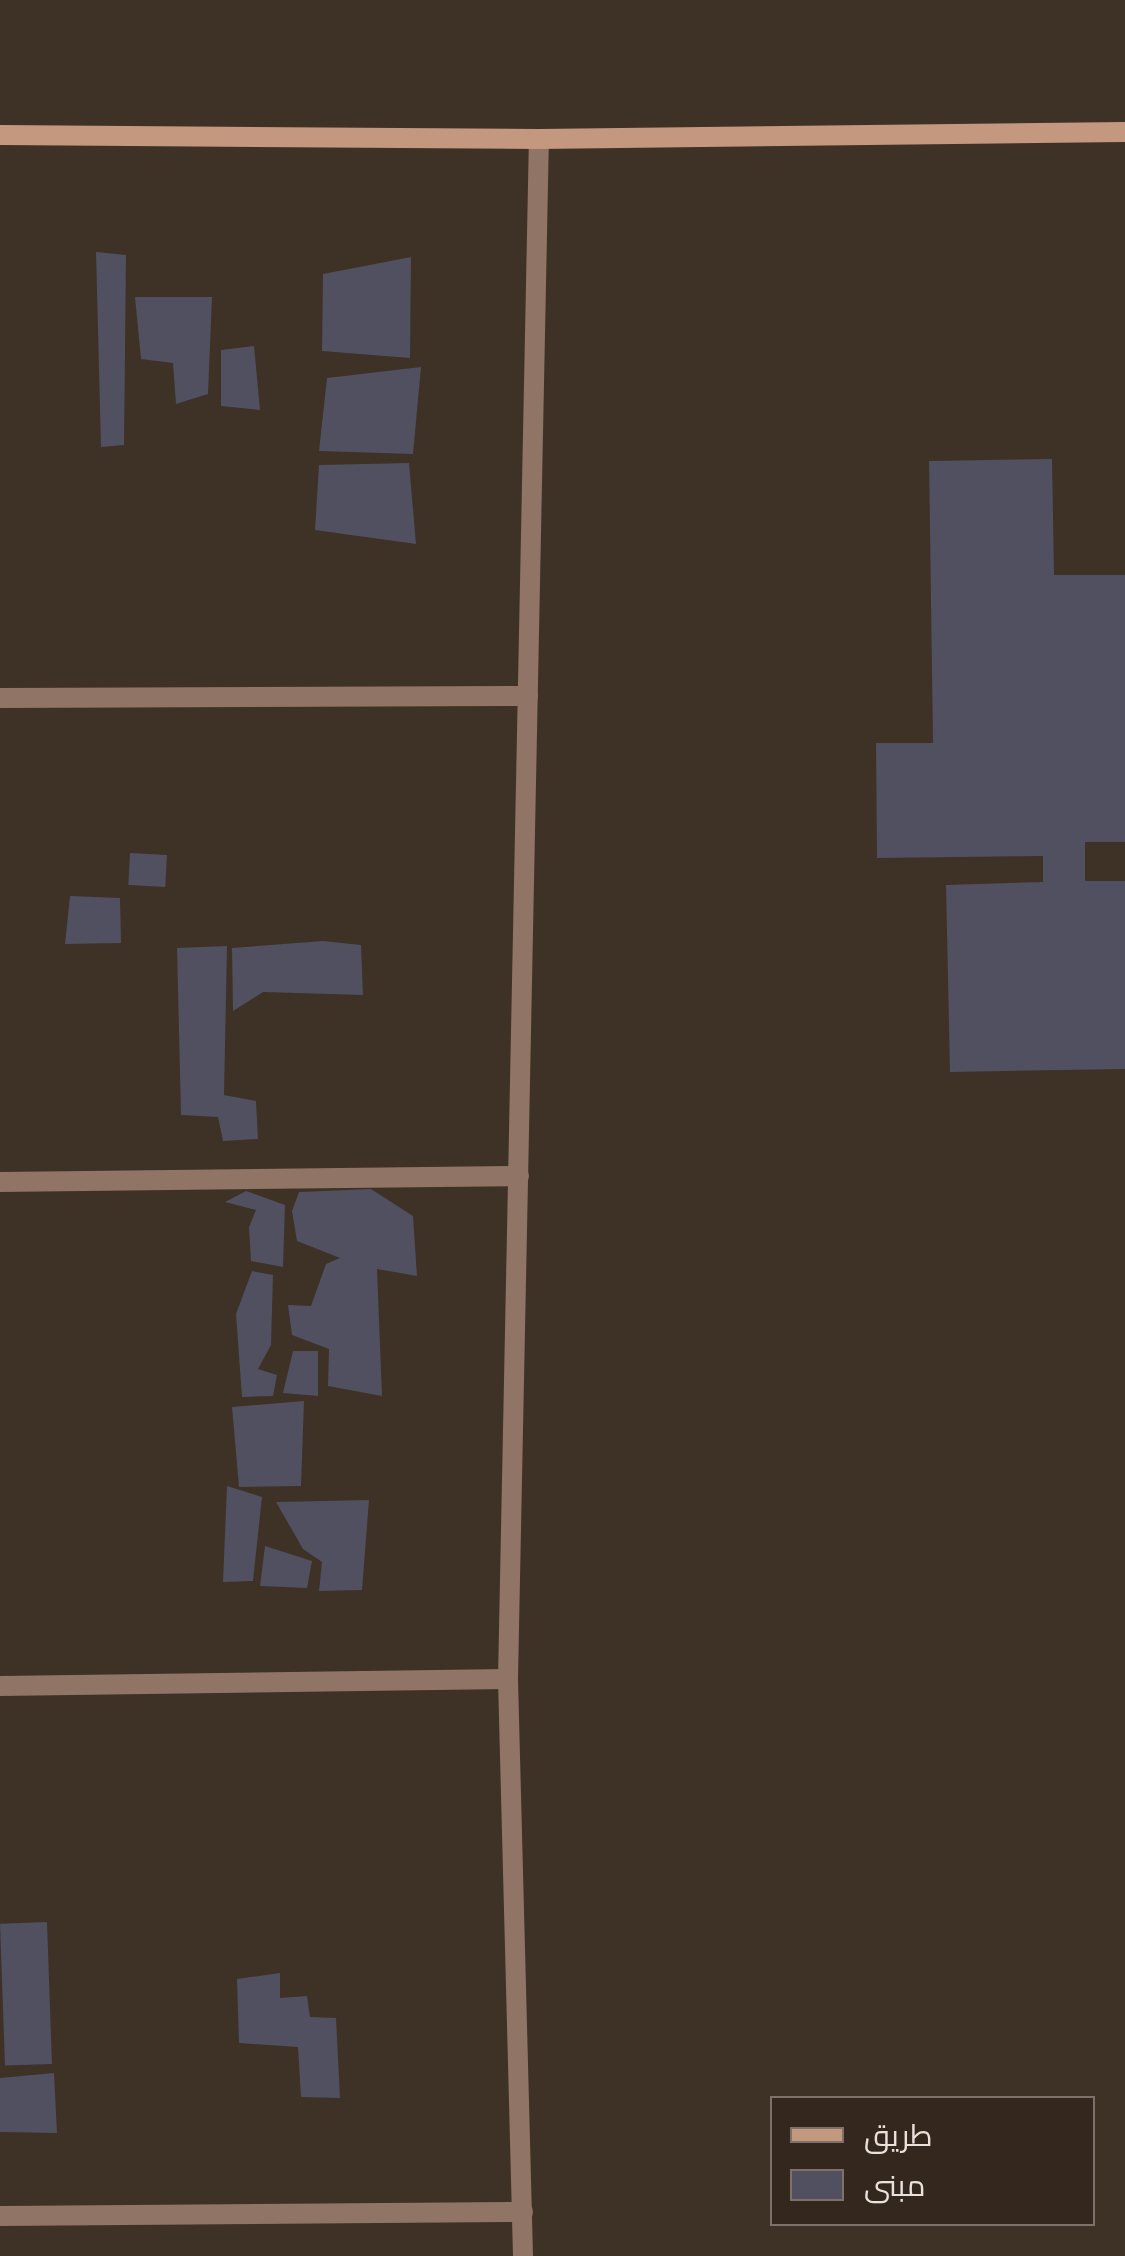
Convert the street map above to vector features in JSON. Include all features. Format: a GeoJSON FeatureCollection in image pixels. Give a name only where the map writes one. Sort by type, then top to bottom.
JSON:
{"type":"FeatureCollection","features":[{"type":"Feature","properties":{"kind":"street"},"geometry":{"type":"LineString","coordinates":[[0,135],[539,139],[1125,132]]}},
{"type":"Feature","properties":{"kind":"street"},"geometry":{"type":"LineString","coordinates":[[523,2256],[508,1678],[539,139]]}},
{"type":"Feature","properties":{"kind":"street"},"geometry":{"type":"LineString","coordinates":[[0,698],[528,696]]}},
{"type":"Feature","properties":{"kind":"street"},"geometry":{"type":"LineString","coordinates":[[0,1182],[518,1176]]}},
{"type":"Feature","properties":{"kind":"street"},"geometry":{"type":"LineString","coordinates":[[0,1686],[508,1678]]}},
{"type":"Feature","properties":{"kind":"street"},"geometry":{"type":"LineString","coordinates":[[0,2216],[522,2212]]}},
{"type":"Feature","properties":{"kind":"building"},"geometry":{"type":"Polygon","coordinates":[[[96,252],[126,255],[124,445],[101,447],[96,252]]]}},
{"type":"Feature","properties":{"kind":"building"},"geometry":{"type":"Polygon","coordinates":[[[411,257],[410,358],[322,351],[323,274],[411,257]]]}},
{"type":"Feature","properties":{"kind":"building"},"geometry":{"type":"Polygon","coordinates":[[[135,297],[212,297],[208,394],[176,404],[173,363],[141,359],[135,297]]]}},
{"type":"Feature","properties":{"kind":"building"},"geometry":{"type":"Polygon","coordinates":[[[254,346],[260,410],[221,406],[221,350],[254,346]]]}},
{"type":"Feature","properties":{"kind":"building"},"geometry":{"type":"Polygon","coordinates":[[[421,367],[413,454],[319,451],[327,378],[421,367]]]}},
{"type":"Feature","properties":{"kind":"building"},"geometry":{"type":"Polygon","coordinates":[[[1052,459],[1054,575],[1125,575],[1125,842],[1085,842],[1085,881],[1125,881],[1125,1069],[950,1072],[946,885],[1043,882],[1043,856],[877,858],[876,743],[933,743],[929,461],[1052,459]]]}},
{"type":"Feature","properties":{"kind":"building"},"geometry":{"type":"Polygon","coordinates":[[[409,463],[416,544],[315,530],[319,465],[409,463]]]}},
{"type":"Feature","properties":{"kind":"building"},"geometry":{"type":"Polygon","coordinates":[[[130,853],[167,855],[165,887],[128,885],[130,853]]]}},
{"type":"Feature","properties":{"kind":"building"},"geometry":{"type":"Polygon","coordinates":[[[70,896],[120,898],[121,943],[65,944],[70,896]]]}},
{"type":"Feature","properties":{"kind":"building"},"geometry":{"type":"Polygon","coordinates":[[[323,941],[361,945],[363,995],[263,992],[233,1011],[232,948],[323,941]]]}},
{"type":"Feature","properties":{"kind":"building"},"geometry":{"type":"Polygon","coordinates":[[[227,946],[224,1095],[256,1101],[258,1139],[223,1141],[218,1117],[181,1115],[177,948],[227,946]]]}},
{"type":"Feature","properties":{"kind":"building"},"geometry":{"type":"Polygon","coordinates":[[[371,1189],[413,1216],[417,1276],[377,1269],[382,1396],[328,1386],[329,1349],[292,1335],[288,1305],[311,1306],[326,1264],[340,1258],[297,1241],[292,1211],[299,1192],[371,1189]]]}},
{"type":"Feature","properties":{"kind":"building"},"geometry":{"type":"Polygon","coordinates":[[[246,1191],[285,1205],[283,1267],[251,1261],[249,1227],[256,1210],[225,1202],[246,1191]]]}},
{"type":"Feature","properties":{"kind":"building"},"geometry":{"type":"Polygon","coordinates":[[[252,1271],[273,1275],[271,1345],[258,1369],[277,1375],[273,1396],[242,1397],[236,1314],[252,1271]]]}},
{"type":"Feature","properties":{"kind":"building"},"geometry":{"type":"Polygon","coordinates":[[[293,1351],[318,1351],[318,1396],[283,1393],[293,1351]]]}},
{"type":"Feature","properties":{"kind":"building"},"geometry":{"type":"Polygon","coordinates":[[[304,1401],[301,1486],[239,1487],[232,1407],[304,1401]]]}},
{"type":"Feature","properties":{"kind":"building"},"geometry":{"type":"Polygon","coordinates":[[[227,1486],[262,1497],[253,1581],[223,1582],[227,1486]]]}},
{"type":"Feature","properties":{"kind":"building"},"geometry":{"type":"Polygon","coordinates":[[[369,1500],[362,1590],[319,1591],[322,1562],[303,1549],[276,1502],[369,1500]]]}},
{"type":"Feature","properties":{"kind":"building"},"geometry":{"type":"Polygon","coordinates":[[[265,1546],[312,1561],[307,1588],[260,1586],[265,1546]]]}},
{"type":"Feature","properties":{"kind":"building"},"geometry":{"type":"Polygon","coordinates":[[[47,1922],[52,2064],[5,2066],[0,1924],[47,1922]]]}},
{"type":"Feature","properties":{"kind":"building"},"geometry":{"type":"Polygon","coordinates":[[[280,1973],[280,1998],[307,1996],[310,2017],[336,2018],[340,2098],[301,2097],[298,2047],[239,2043],[237,1979],[280,1973]]]}},
{"type":"Feature","properties":{"kind":"building"},"geometry":{"type":"Polygon","coordinates":[[[54,2073],[57,2133],[0,2132],[0,2078],[54,2073]]]}}]}
